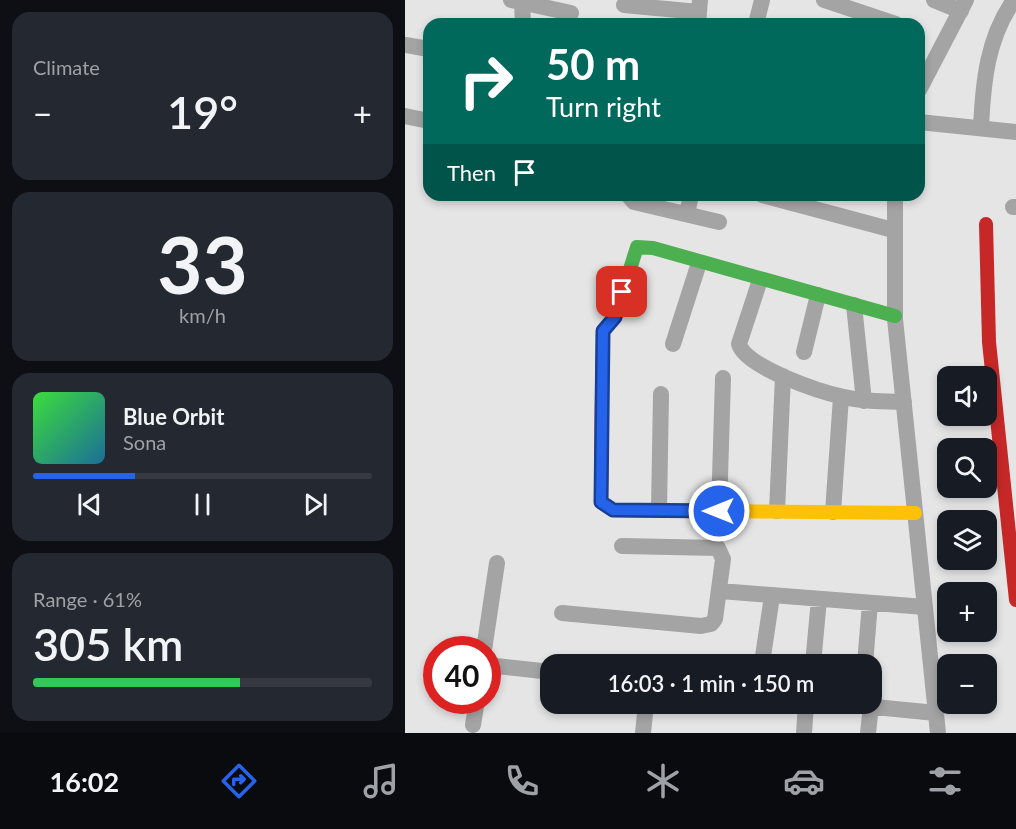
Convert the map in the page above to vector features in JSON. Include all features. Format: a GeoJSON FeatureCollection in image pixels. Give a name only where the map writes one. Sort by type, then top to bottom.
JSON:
{"type":"FeatureCollection","features":[{"type":"Feature","properties":{"kind":"street"},"geometry":{"type":"LineString","coordinates":[[758,18],[762,0]]}},
{"type":"Feature","properties":{"kind":"street"},"geometry":{"type":"LineString","coordinates":[[824,0],[878,18]]}},
{"type":"Feature","properties":{"kind":"street"},"geometry":{"type":"LineString","coordinates":[[925,76],[964,5],[934,0]]}},
{"type":"Feature","properties":{"kind":"street"},"geometry":{"type":"LineString","coordinates":[[981,128],[983,79],[987,61],[1008,9],[1014,0]]}},
{"type":"Feature","properties":{"kind":"street"},"geometry":{"type":"LineString","coordinates":[[521,18],[516,1],[571,13]]}},
{"type":"Feature","properties":{"kind":"street"},"geometry":{"type":"LineString","coordinates":[[624,5],[699,12]]}},
{"type":"Feature","properties":{"kind":"street"},"geometry":{"type":"LineString","coordinates":[[405,45],[423,48]]}},
{"type":"Feature","properties":{"kind":"street"},"geometry":{"type":"LineString","coordinates":[[405,116],[423,120]]}},
{"type":"Feature","properties":{"kind":"street"},"geometry":{"type":"LineString","coordinates":[[925,123],[1016,132]]}},
{"type":"Feature","properties":{"kind":"street"},"geometry":{"type":"LineString","coordinates":[[633,201],[719,222]]}},
{"type":"Feature","properties":{"kind":"street"},"geometry":{"type":"LineString","coordinates":[[687,214],[690,201]]}},
{"type":"Feature","properties":{"kind":"street"},"geometry":{"type":"LineString","coordinates":[[784,201],[893,230]]}},
{"type":"Feature","properties":{"kind":"street"},"geometry":{"type":"LineString","coordinates":[[895,201],[895,316],[938,733]]}},
{"type":"Feature","properties":{"kind":"street"},"geometry":{"type":"LineString","coordinates":[[986,224],[989,342],[997,429],[1010,484],[1016,600]]}},
{"type":"Feature","properties":{"kind":"street"},"geometry":{"type":"LineString","coordinates":[[895,316],[699,263],[653,248],[637,247],[618,310],[603,331],[601,502],[613,510],[915,513]]}},
{"type":"Feature","properties":{"kind":"street"},"geometry":{"type":"LineString","coordinates":[[673,344],[699,263]]}},
{"type":"Feature","properties":{"kind":"street"},"geometry":{"type":"LineString","coordinates":[[760,280],[739,344],[748,358],[783,376],[841,397],[864,401],[904,402]]}},
{"type":"Feature","properties":{"kind":"street"},"geometry":{"type":"LineString","coordinates":[[804,352],[818,295]]}},
{"type":"Feature","properties":{"kind":"street"},"geometry":{"type":"LineString","coordinates":[[854,305],[864,401]]}},
{"type":"Feature","properties":{"kind":"street"},"geometry":{"type":"LineString","coordinates":[[777,511],[783,376]]}},
{"type":"Feature","properties":{"kind":"street"},"geometry":{"type":"LineString","coordinates":[[719,511],[723,378]]}},
{"type":"Feature","properties":{"kind":"street"},"geometry":{"type":"LineString","coordinates":[[659,510],[661,394]]}},
{"type":"Feature","properties":{"kind":"street"},"geometry":{"type":"LineString","coordinates":[[833,512],[841,397]]}},
{"type":"Feature","properties":{"kind":"street"},"geometry":{"type":"LineString","coordinates":[[997,429],[1016,427]]}},
{"type":"Feature","properties":{"kind":"street"},"geometry":{"type":"LineString","coordinates":[[562,613],[701,626],[711,624],[715,619],[723,559],[722,552],[718,548],[622,546]]}},
{"type":"Feature","properties":{"kind":"street"},"geometry":{"type":"LineString","coordinates":[[486,636],[497,563]]}},
{"type":"Feature","properties":{"kind":"street"},"geometry":{"type":"LineString","coordinates":[[720,591],[925,607]]}},
{"type":"Feature","properties":{"kind":"street"},"geometry":{"type":"LineString","coordinates":[[763,654],[772,596]]}},
{"type":"Feature","properties":{"kind":"street"},"geometry":{"type":"LineString","coordinates":[[814,654],[819,599]]}},
{"type":"Feature","properties":{"kind":"street"},"geometry":{"type":"LineString","coordinates":[[866,654],[870,603]]}},
{"type":"Feature","properties":{"kind":"street"},"geometry":{"type":"LineString","coordinates":[[501,667],[540,671]]}},
{"type":"Feature","properties":{"kind":"street"},"geometry":{"type":"LineString","coordinates":[[882,707],[936,713]]}},
{"type":"Feature","properties":{"kind":"street"},"geometry":{"type":"LineString","coordinates":[[473,725],[475,714]]}},
{"type":"Feature","properties":{"kind":"street"},"geometry":{"type":"LineString","coordinates":[[643,733],[645,714]]}},
{"type":"Feature","properties":{"kind":"street"},"geometry":{"type":"LineString","coordinates":[[804,733],[805,714]]}},
{"type":"Feature","properties":{"kind":"street"},"geometry":{"type":"LineString","coordinates":[[869,733],[870,714]]}},
{"type":"Feature","properties":{"kind":"traffic: fast"},"geometry":{"type":"LineString","coordinates":[[602,383],[603,331],[615,317],[637,247],[653,248],[895,316]]}},
{"type":"Feature","properties":{"kind":"traffic: slow"},"geometry":{"type":"LineString","coordinates":[[710,511],[915,513]]}},
{"type":"Feature","properties":{"kind":"traffic: jam"},"geometry":{"type":"LineString","coordinates":[[986,224],[989,342],[1016,600]]}},
{"type":"Feature","properties":{"kind":"traffic: jam"},"geometry":{"type":"LineString","coordinates":[[602,383],[601,502],[613,510],[710,511]]}},
{"type":"Feature","properties":{"kind":"route"},"geometry":{"type":"LineString","coordinates":[[622,292],[615,317],[603,331],[601,502],[613,510],[719,511]]}}]}
